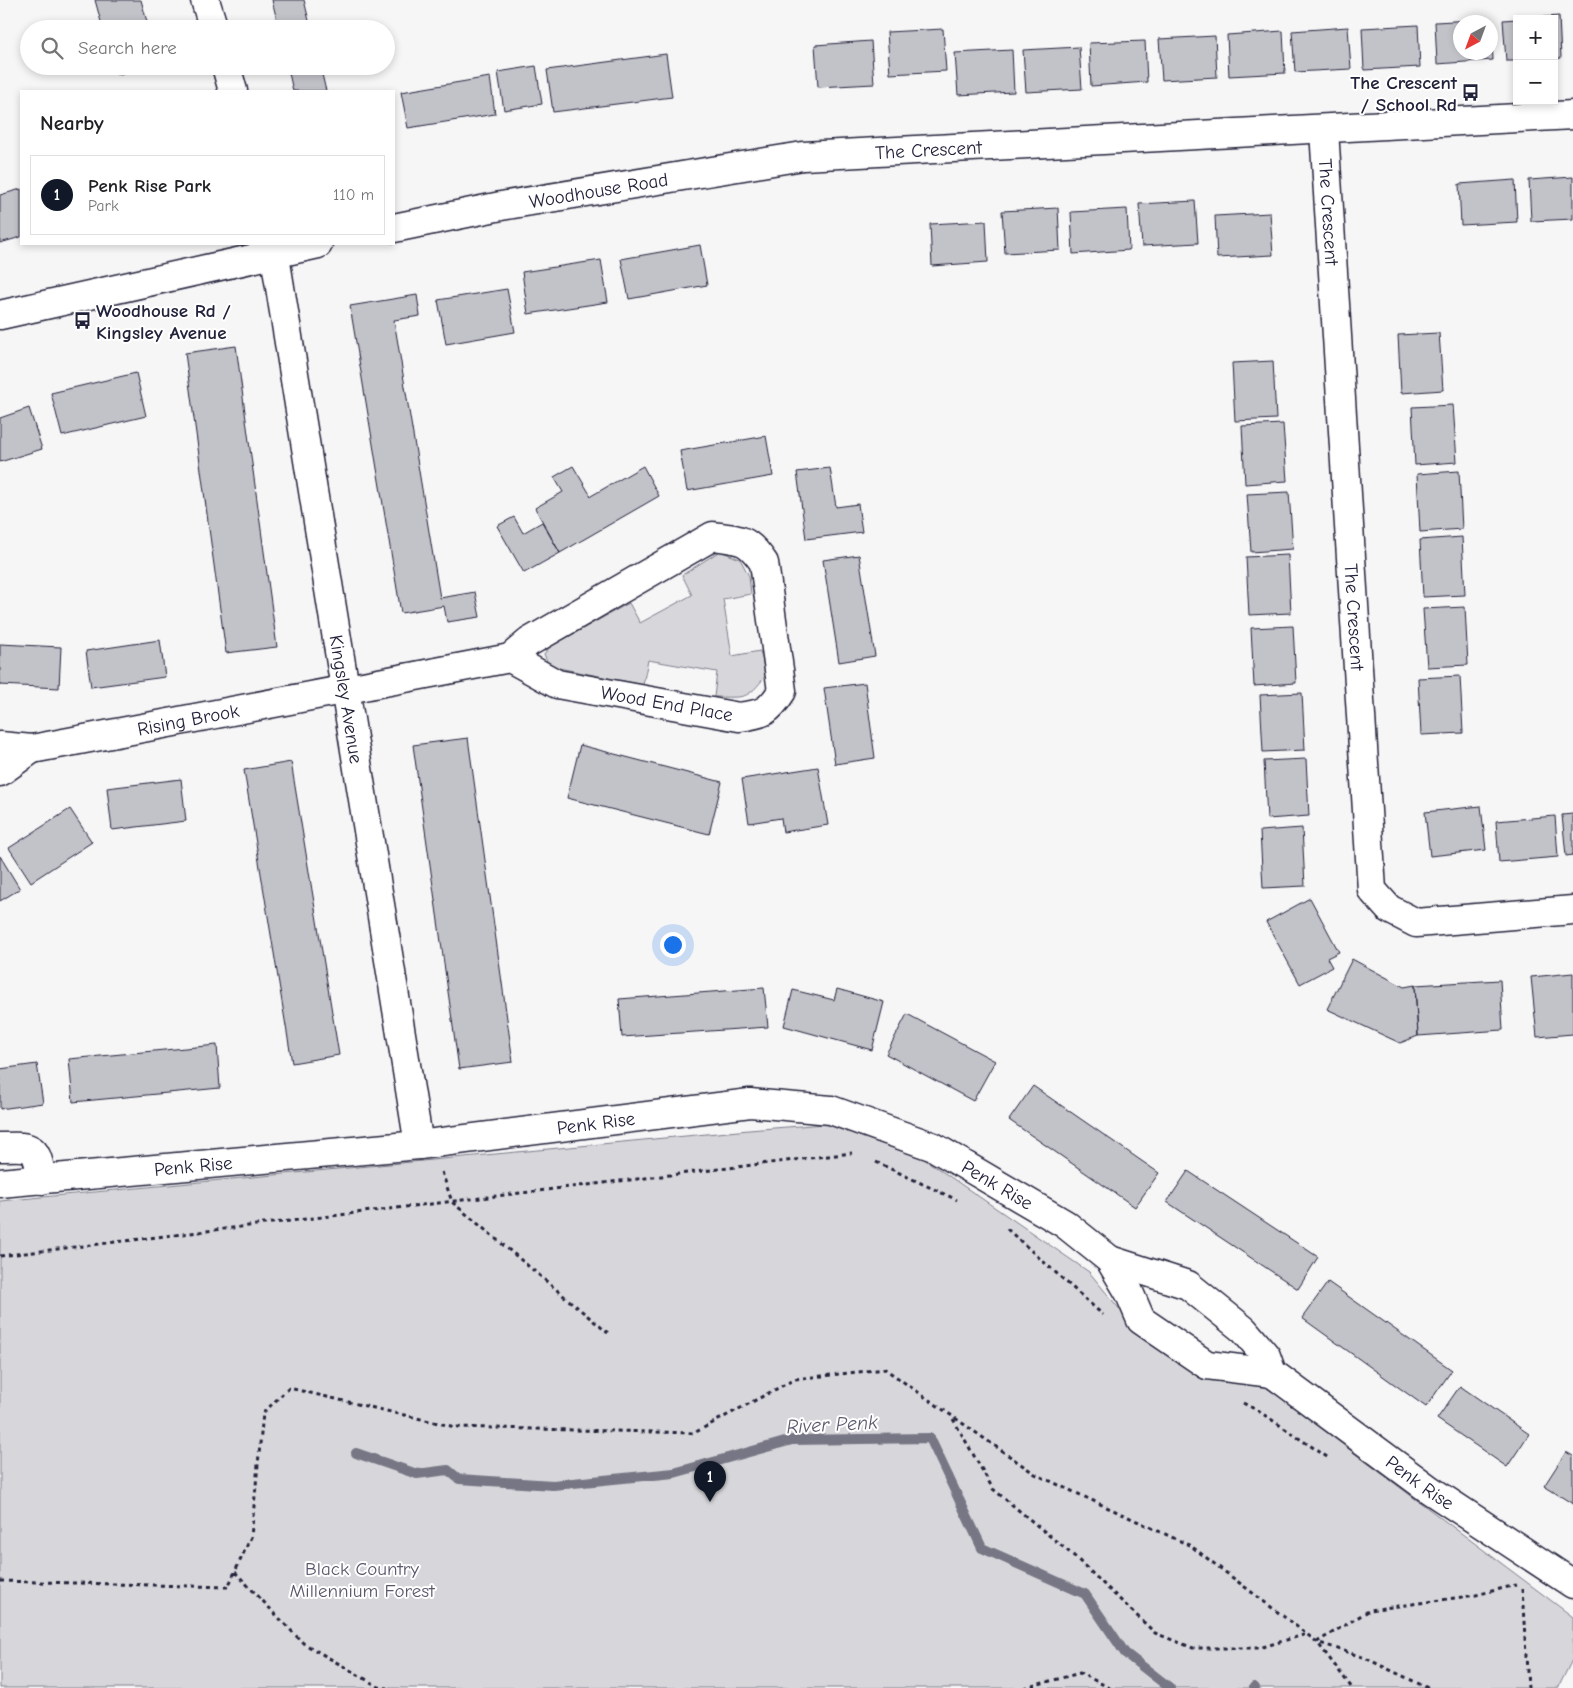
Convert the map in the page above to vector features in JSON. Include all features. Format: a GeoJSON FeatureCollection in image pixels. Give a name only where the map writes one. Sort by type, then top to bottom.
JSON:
{"type":"FeatureCollection","features":[{"type":"Feature","properties":{"kind":"street"},"geometry":{"type":"LineString","coordinates":[[205,0],[211,20]]}},
{"type":"Feature","properties":{"kind":"street"},"geometry":{"type":"LineString","coordinates":[[229,75],[233,90]]}},
{"type":"Feature","properties":{"kind":"street","name":"The Crescent"},"geometry":{"type":"LineString","coordinates":[[803,156],[1324,130],[1573,115]]}},
{"type":"Feature","properties":{"kind":"street","name":"The Crescent"},"geometry":{"type":"LineString","coordinates":[[1324,130],[1372,890],[1389,910],[1416,923],[1573,910]]}},
{"type":"Feature","properties":{"kind":"street","name":"Woodhouse Road"},"geometry":{"type":"LineString","coordinates":[[395,228],[501,206],[803,156]]}},
{"type":"Feature","properties":{"kind":"street"},"geometry":{"type":"LineString","coordinates":[[0,315],[274,248],[307,245]]}},
{"type":"Feature","properties":{"kind":"street","name":"Kingsley Avenue"},"geometry":{"type":"LineString","coordinates":[[274,248],[344,690],[426,1144]]}},
{"type":"Feature","properties":{"kind":"street","name":"Wood End Place"},"geometry":{"type":"LineString","coordinates":[[344,690],[510,658],[529,642],[712,536],[740,539],[754,548],[764,563],[782,691],[773,705],[757,714],[738,717],[557,684],[510,658]]}},
{"type":"Feature","properties":{"kind":"street","name":"Rising Brook"},"geometry":{"type":"LineString","coordinates":[[0,746],[32,749],[344,690]]}},
{"type":"Feature","properties":{"kind":"street","name":"Rising Brook"},"geometry":{"type":"LineString","coordinates":[[0,772],[32,749]]}},
{"type":"Feature","properties":{"kind":"street","name":"Penk Rise"},"geometry":{"type":"LineString","coordinates":[[0,1184],[426,1144],[750,1103],[831,1110],[934,1147],[1065,1224],[1110,1260],[1129,1292],[1141,1320],[1207,1365],[1272,1373],[1430,1490],[1573,1584]]}},
{"type":"Feature","properties":{"kind":"street"},"geometry":{"type":"LineString","coordinates":[[0,1147],[23,1146],[36,1153],[39,1159],[42,1180]]}},
{"type":"Feature","properties":{"kind":"street","name":"Penk Rise"},"geometry":{"type":"LineString","coordinates":[[1110,1260],[1188,1284],[1244,1330],[1266,1356],[1272,1373]]}},
{"type":"Feature","properties":{"kind":"path"},"geometry":{"type":"LineString","coordinates":[[426,1144],[452,1202],[608,1332]]}},
{"type":"Feature","properties":{"kind":"path"},"geometry":{"type":"LineString","coordinates":[[0,1256],[855,1153]]}},
{"type":"Feature","properties":{"kind":"path"},"geometry":{"type":"LineString","coordinates":[[872,1161],[958,1200]]}},
{"type":"Feature","properties":{"kind":"path"},"geometry":{"type":"LineString","coordinates":[[1000,1223],[1104,1316]]}},
{"type":"Feature","properties":{"kind":"path"},"geometry":{"type":"LineString","coordinates":[[0,1581],[228,1587],[251,1538],[263,1413],[289,1388],[455,1427],[694,1433],[794,1378],[885,1369],[1035,1474],[1191,1546],[1317,1642],[1352,1688]]}},
{"type":"Feature","properties":{"kind":"path"},"geometry":{"type":"LineString","coordinates":[[1240,1402],[1257,1410],[1331,1459]]}},
{"type":"Feature","properties":{"kind":"path"},"geometry":{"type":"LineString","coordinates":[[952,1416],[993,1489],[1074,1556],[1155,1633],[1194,1648],[1260,1648],[1307,1634]]}},
{"type":"Feature","properties":{"kind":"path"},"geometry":{"type":"LineString","coordinates":[[235,1572],[303,1643],[380,1687],[387,1688]]}},
{"type":"Feature","properties":{"kind":"path"},"geometry":{"type":"LineString","coordinates":[[1514,1579],[1522,1584]]}},
{"type":"Feature","properties":{"kind":"path"},"geometry":{"type":"LineString","coordinates":[[1317,1642],[1370,1610],[1476,1595],[1522,1584]]}},
{"type":"Feature","properties":{"kind":"path"},"geometry":{"type":"LineString","coordinates":[[1522,1584],[1528,1688]]}},
{"type":"Feature","properties":{"kind":"path"},"geometry":{"type":"LineString","coordinates":[[1317,1642],[1365,1658],[1428,1688]]}},
{"type":"Feature","properties":{"kind":"path"},"geometry":{"type":"LineString","coordinates":[[1024,1688],[1080,1672],[1110,1688]]}},
{"type":"Feature","properties":{"kind":"green space"},"geometry":{"type":"Polygon","coordinates":[[[720,551],[740,559],[749,576],[751,594],[723,599],[732,656],[760,651],[766,675],[749,693],[739,697],[714,697],[717,672],[648,660],[643,685],[549,666],[544,654],[550,647],[629,603],[640,623],[692,595],[682,575],[720,551]]]}},
{"type":"Feature","properties":{"kind":"green space","name":"Black Country Millennium Forest"},"geometry":{"type":"Polygon","coordinates":[[[825,1124],[924,1159],[1089,1272],[1131,1323],[1208,1374],[1266,1387],[1573,1617],[1573,1658],[1558,1688],[0,1688],[0,1201],[825,1124]]]}},
{"type":"Feature","properties":{"kind":"building"},"geometry":{"type":"Polygon","coordinates":[[[95,0],[141,0],[147,20],[101,20],[95,0]]]}},
{"type":"Feature","properties":{"kind":"building"},"geometry":{"type":"Polygon","coordinates":[[[272,0],[304,0],[309,20],[277,20],[272,0]]]}},
{"type":"Feature","properties":{"kind":"building"},"geometry":{"type":"Polygon","coordinates":[[[1558,16],[1561,58],[1558,58],[1558,16]]]}},
{"type":"Feature","properties":{"kind":"building"},"geometry":{"type":"Polygon","coordinates":[[[1513,19],[1513,61],[1506,61],[1503,20],[1513,19]]]}},
{"type":"Feature","properties":{"kind":"building"},"geometry":{"type":"Polygon","coordinates":[[[1453,21],[1453,60],[1493,60],[1437,64],[1435,22],[1453,21]]]}},
{"type":"Feature","properties":{"kind":"building"},"geometry":{"type":"Polygon","coordinates":[[[1418,25],[1420,67],[1364,70],[1362,28],[1418,25]]]}},
{"type":"Feature","properties":{"kind":"building"},"geometry":{"type":"Polygon","coordinates":[[[1348,27],[1351,69],[1295,72],[1292,31],[1348,27]]]}},
{"type":"Feature","properties":{"kind":"building"},"geometry":{"type":"Polygon","coordinates":[[[943,29],[946,71],[890,74],[887,32],[943,29]]]}},
{"type":"Feature","properties":{"kind":"building"},"geometry":{"type":"Polygon","coordinates":[[[1283,31],[1285,73],[1229,76],[1227,35],[1283,31]]]}},
{"type":"Feature","properties":{"kind":"building"},"geometry":{"type":"Polygon","coordinates":[[[1215,36],[1217,77],[1162,80],[1159,39],[1215,36]]]}},
{"type":"Feature","properties":{"kind":"building"},"geometry":{"type":"Polygon","coordinates":[[[871,41],[874,84],[818,87],[815,45],[871,41]]]}},
{"type":"Feature","properties":{"kind":"building"},"geometry":{"type":"Polygon","coordinates":[[[1145,41],[1147,82],[1091,86],[1089,43],[1145,41]]]}},
{"type":"Feature","properties":{"kind":"building"},"geometry":{"type":"Polygon","coordinates":[[[1079,47],[1082,89],[1026,92],[1023,50],[1079,47]]]}},
{"type":"Feature","properties":{"kind":"building"},"geometry":{"type":"Polygon","coordinates":[[[1012,50],[1014,92],[958,95],[955,53],[1012,50]]]}},
{"type":"Feature","properties":{"kind":"building"},"geometry":{"type":"Polygon","coordinates":[[[666,54],[672,97],[553,112],[547,70],[666,54]]]}},
{"type":"Feature","properties":{"kind":"building"},"geometry":{"type":"Polygon","coordinates":[[[536,66],[542,104],[504,110],[498,72],[536,66]]]}},
{"type":"Feature","properties":{"kind":"building"},"geometry":{"type":"Polygon","coordinates":[[[289,75],[322,75],[326,90],[293,90],[289,75]]]}},
{"type":"Feature","properties":{"kind":"building"},"geometry":{"type":"Polygon","coordinates":[[[490,77],[495,114],[408,128],[401,92],[490,77]]]}},
{"type":"Feature","properties":{"kind":"building"},"geometry":{"type":"Polygon","coordinates":[[[1573,177],[1573,219],[1531,221],[1529,180],[1573,177]]]}},
{"type":"Feature","properties":{"kind":"building"},"geometry":{"type":"Polygon","coordinates":[[[1515,180],[1517,222],[1461,225],[1459,184],[1515,180]]]}},
{"type":"Feature","properties":{"kind":"building"},"geometry":{"type":"Polygon","coordinates":[[[20,189],[20,237],[0,243],[0,195],[20,189]]]}},
{"type":"Feature","properties":{"kind":"building"},"geometry":{"type":"Polygon","coordinates":[[[1195,201],[1198,243],[1142,246],[1139,204],[1195,201]]]}},
{"type":"Feature","properties":{"kind":"building"},"geometry":{"type":"Polygon","coordinates":[[[1058,208],[1060,250],[1005,253],[1002,211],[1058,208]]]}},
{"type":"Feature","properties":{"kind":"building"},"geometry":{"type":"Polygon","coordinates":[[[1127,209],[1129,250],[1073,254],[1071,212],[1127,209]]]}},
{"type":"Feature","properties":{"kind":"building"},"geometry":{"type":"Polygon","coordinates":[[[1270,213],[1273,255],[1217,258],[1215,216],[1270,213]]]}},
{"type":"Feature","properties":{"kind":"building"},"geometry":{"type":"Polygon","coordinates":[[[986,221],[988,262],[932,266],[930,224],[986,221]]]}},
{"type":"Feature","properties":{"kind":"building"},"geometry":{"type":"Polygon","coordinates":[[[700,245],[707,285],[629,299],[621,259],[700,245]]]}},
{"type":"Feature","properties":{"kind":"building"},"geometry":{"type":"Polygon","coordinates":[[[601,260],[608,302],[528,314],[522,272],[601,260]]]}},
{"type":"Feature","properties":{"kind":"building"},"geometry":{"type":"Polygon","coordinates":[[[507,289],[515,332],[446,344],[438,300],[507,289]]]}},
{"type":"Feature","properties":{"kind":"building"},"geometry":{"type":"Polygon","coordinates":[[[417,295],[420,316],[394,320],[440,598],[475,592],[480,617],[447,622],[444,606],[401,613],[350,306],[417,295]]]}},
{"type":"Feature","properties":{"kind":"building"},"geometry":{"type":"Polygon","coordinates":[[[1439,333],[1443,390],[1401,393],[1398,335],[1439,333]]]}},
{"type":"Feature","properties":{"kind":"building"},"geometry":{"type":"Polygon","coordinates":[[[236,346],[277,647],[226,653],[185,353],[236,346]]]}},
{"type":"Feature","properties":{"kind":"building"},"geometry":{"type":"Polygon","coordinates":[[[1273,361],[1276,419],[1235,421],[1232,363],[1273,361]]]}},
{"type":"Feature","properties":{"kind":"building"},"geometry":{"type":"Polygon","coordinates":[[[136,373],[146,416],[62,436],[51,393],[136,373]]]}},
{"type":"Feature","properties":{"kind":"building"},"geometry":{"type":"Polygon","coordinates":[[[1453,405],[1457,462],[1415,465],[1412,407],[1453,405]]]}},
{"type":"Feature","properties":{"kind":"building"},"geometry":{"type":"Polygon","coordinates":[[[29,408],[42,449],[0,462],[0,418],[29,408]]]}},
{"type":"Feature","properties":{"kind":"building"},"geometry":{"type":"Polygon","coordinates":[[[1283,424],[1287,481],[1245,484],[1242,426],[1283,424]]]}},
{"type":"Feature","properties":{"kind":"building"},"geometry":{"type":"Polygon","coordinates":[[[766,436],[773,476],[687,491],[680,451],[766,436]]]}},
{"type":"Feature","properties":{"kind":"building"},"geometry":{"type":"Polygon","coordinates":[[[573,466],[591,496],[643,466],[659,496],[560,553],[535,508],[563,492],[554,477],[573,466]]]}},
{"type":"Feature","properties":{"kind":"building"},"geometry":{"type":"Polygon","coordinates":[[[830,468],[836,507],[858,504],[862,532],[806,539],[797,472],[830,468]]]}},
{"type":"Feature","properties":{"kind":"building"},"geometry":{"type":"Polygon","coordinates":[[[1459,471],[1462,529],[1420,532],[1417,474],[1459,471]]]}},
{"type":"Feature","properties":{"kind":"building"},"geometry":{"type":"Polygon","coordinates":[[[1289,492],[1293,549],[1251,552],[1247,494],[1289,492]]]}},
{"type":"Feature","properties":{"kind":"building"},"geometry":{"type":"Polygon","coordinates":[[[514,517],[523,533],[542,522],[560,553],[524,573],[497,526],[514,517]]]}},
{"type":"Feature","properties":{"kind":"building"},"geometry":{"type":"Polygon","coordinates":[[[1462,537],[1465,595],[1423,597],[1420,540],[1462,537]]]}},
{"type":"Feature","properties":{"kind":"building"},"geometry":{"type":"Polygon","coordinates":[[[859,555],[875,656],[839,662],[823,560],[859,555]]]}},
{"type":"Feature","properties":{"kind":"building"},"geometry":{"type":"Polygon","coordinates":[[[1288,555],[1291,613],[1249,615],[1246,557],[1288,555]]]}},
{"type":"Feature","properties":{"kind":"building"},"geometry":{"type":"Polygon","coordinates":[[[1465,607],[1468,665],[1427,667],[1423,609],[1465,607]]]}},
{"type":"Feature","properties":{"kind":"building"},"geometry":{"type":"Polygon","coordinates":[[[1293,626],[1296,683],[1254,686],[1251,628],[1293,626]]]}},
{"type":"Feature","properties":{"kind":"building"},"geometry":{"type":"Polygon","coordinates":[[[160,640],[165,677],[91,687],[86,651],[160,640]]]}},
{"type":"Feature","properties":{"kind":"building"},"geometry":{"type":"Polygon","coordinates":[[[0,644],[61,647],[59,688],[0,685],[0,644]]]}},
{"type":"Feature","properties":{"kind":"building"},"geometry":{"type":"Polygon","coordinates":[[[1460,676],[1463,733],[1421,735],[1418,678],[1460,676]]]}},
{"type":"Feature","properties":{"kind":"building"},"geometry":{"type":"Polygon","coordinates":[[[865,683],[875,758],[835,764],[824,688],[865,683]]]}},
{"type":"Feature","properties":{"kind":"building"},"geometry":{"type":"Polygon","coordinates":[[[1302,693],[1305,750],[1263,752],[1260,695],[1302,693]]]}},
{"type":"Feature","properties":{"kind":"building"},"geometry":{"type":"Polygon","coordinates":[[[468,738],[513,1062],[459,1069],[413,745],[468,738]]]}},
{"type":"Feature","properties":{"kind":"building"},"geometry":{"type":"Polygon","coordinates":[[[580,745],[722,782],[709,834],[567,798],[580,745]]]}},
{"type":"Feature","properties":{"kind":"building"},"geometry":{"type":"Polygon","coordinates":[[[1306,759],[1309,816],[1267,819],[1264,761],[1306,759]]]}},
{"type":"Feature","properties":{"kind":"building"},"geometry":{"type":"Polygon","coordinates":[[[291,762],[339,1055],[292,1063],[244,770],[291,762]]]}},
{"type":"Feature","properties":{"kind":"building"},"geometry":{"type":"Polygon","coordinates":[[[818,767],[828,825],[783,832],[781,818],[749,823],[742,779],[818,767]]]}},
{"type":"Feature","properties":{"kind":"building"},"geometry":{"type":"Polygon","coordinates":[[[181,779],[186,821],[112,830],[107,788],[181,779]]]}},
{"type":"Feature","properties":{"kind":"building"},"geometry":{"type":"Polygon","coordinates":[[[1481,806],[1486,850],[1430,856],[1425,812],[1481,806]]]}},
{"type":"Feature","properties":{"kind":"building"},"geometry":{"type":"Polygon","coordinates":[[[70,809],[92,842],[31,882],[9,848],[70,809]]]}},
{"type":"Feature","properties":{"kind":"building"},"geometry":{"type":"Polygon","coordinates":[[[1573,814],[1573,855],[1566,856],[1562,815],[1573,814]]]}},
{"type":"Feature","properties":{"kind":"building"},"geometry":{"type":"Polygon","coordinates":[[[1555,816],[1558,857],[1499,862],[1496,821],[1555,816]]]}},
{"type":"Feature","properties":{"kind":"building"},"geometry":{"type":"Polygon","coordinates":[[[1302,828],[1305,886],[1263,888],[1260,831],[1302,828]]]}},
{"type":"Feature","properties":{"kind":"building"},"geometry":{"type":"Polygon","coordinates":[[[0,856],[20,889],[0,901],[0,856]]]}},
{"type":"Feature","properties":{"kind":"building"},"geometry":{"type":"Polygon","coordinates":[[[1310,898],[1339,952],[1327,958],[1332,967],[1300,984],[1266,922],[1310,898]]]}},
{"type":"Feature","properties":{"kind":"building"},"geometry":{"type":"Polygon","coordinates":[[[1352,959],[1404,987],[1415,985],[1418,1036],[1400,1043],[1327,1009],[1352,959]]]}},
{"type":"Feature","properties":{"kind":"building"},"geometry":{"type":"Polygon","coordinates":[[[1573,973],[1573,1034],[1537,1037],[1531,977],[1573,973]]]}},
{"type":"Feature","properties":{"kind":"building"},"geometry":{"type":"Polygon","coordinates":[[[1500,980],[1503,1030],[1418,1036],[1415,985],[1500,980]]]}},
{"type":"Feature","properties":{"kind":"building"},"geometry":{"type":"Polygon","coordinates":[[[764,988],[768,1027],[622,1037],[619,999],[764,988]]]}},
{"type":"Feature","properties":{"kind":"building"},"geometry":{"type":"Polygon","coordinates":[[[837,989],[884,1002],[872,1050],[784,1026],[793,990],[834,1000],[837,989]]]}},
{"type":"Feature","properties":{"kind":"building"},"geometry":{"type":"Polygon","coordinates":[[[907,1014],[995,1061],[973,1101],[886,1054],[907,1014]]]}},
{"type":"Feature","properties":{"kind":"building"},"geometry":{"type":"Polygon","coordinates":[[[217,1045],[220,1088],[73,1102],[69,1059],[217,1045]]]}},
{"type":"Feature","properties":{"kind":"building"},"geometry":{"type":"Polygon","coordinates":[[[37,1064],[43,1103],[0,1109],[0,1069],[37,1064]]]}},
{"type":"Feature","properties":{"kind":"building"},"geometry":{"type":"Polygon","coordinates":[[[1033,1086],[1159,1173],[1135,1207],[1009,1120],[1033,1086]]]}},
{"type":"Feature","properties":{"kind":"building"},"geometry":{"type":"Polygon","coordinates":[[[1188,1171],[1318,1257],[1298,1289],[1167,1202],[1188,1171]]]}},
{"type":"Feature","properties":{"kind":"building"},"geometry":{"type":"Polygon","coordinates":[[[1328,1282],[1452,1370],[1426,1407],[1302,1318],[1328,1282]]]}},
{"type":"Feature","properties":{"kind":"building"},"geometry":{"type":"Polygon","coordinates":[[[1460,1386],[1529,1434],[1507,1467],[1437,1419],[1460,1386]]]}},
{"type":"Feature","properties":{"kind":"building"},"geometry":{"type":"Polygon","coordinates":[[[1566,1452],[1573,1456],[1573,1504],[1544,1486],[1566,1452]]]}},
{"type":"Feature","properties":{"kind":"waterway","name":"River Penk"},"geometry":{"type":"LineString","coordinates":[[356,1453],[417,1474],[448,1470],[459,1479],[553,1485],[674,1473],[792,1440],[930,1438],[982,1548],[1085,1594],[1125,1653],[1170,1688]]}},
{"type":"Feature","properties":{"kind":"place","name":"The Crescent / School Rd"},"geometry":{"type":"Point","coordinates":[1471,93]}},
{"type":"Feature","properties":{"kind":"place","name":"Woodhouse Rd / Kingsley Avenue"},"geometry":{"type":"Point","coordinates":[82,321]}},
{"type":"Feature","properties":{"kind":"place","name":"Penk Rise Park"},"geometry":{"type":"Point","coordinates":[710,1502]}}]}
